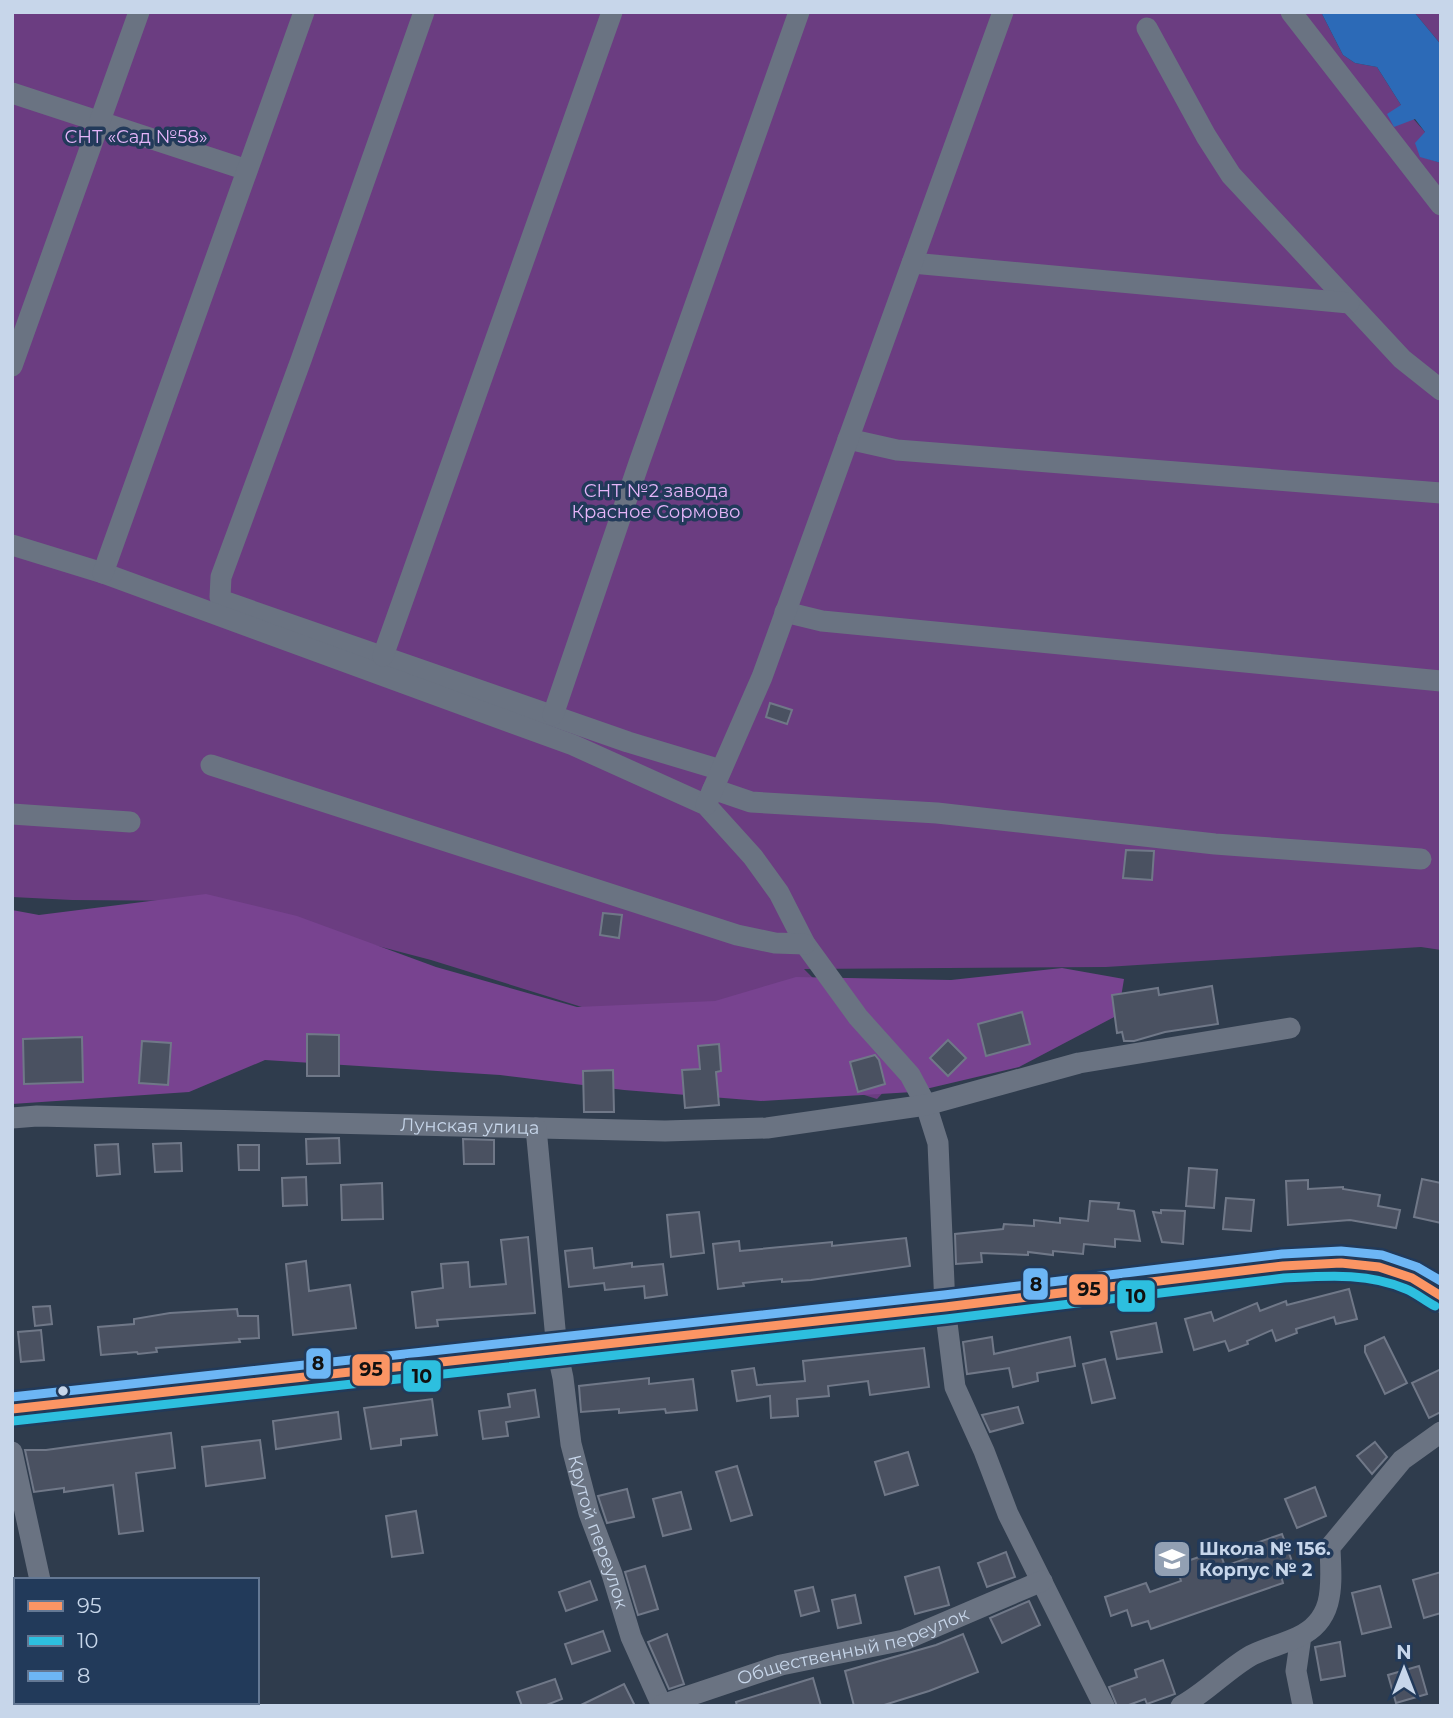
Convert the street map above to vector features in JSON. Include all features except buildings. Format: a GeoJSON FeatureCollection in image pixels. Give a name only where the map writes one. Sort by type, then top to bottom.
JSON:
{"type":"FeatureCollection","features":[{"type":"Feature","properties":{"kind":"main road"},"geometry":{"type":"LineString","coordinates":[[12,1409],[945,1307],[1283,1266],[1341,1263],[1379,1267],[1412,1279],[1441,1296]]}},
{"type":"Feature","properties":{"kind":"street"},"geometry":{"type":"LineString","coordinates":[[12,366],[139,12]]}},
{"type":"Feature","properties":{"kind":"street"},"geometry":{"type":"LineString","coordinates":[[103,573],[304,12]]}},
{"type":"Feature","properties":{"kind":"street"},"geometry":{"type":"LineString","coordinates":[[424,12],[302,360],[221,577],[220,597],[628,742],[713,788],[753,857],[779,893],[805,944],[858,1017],[910,1075],[926,1105],[938,1143],[945,1307],[955,1387],[984,1451],[1008,1514],[1104,1706]]}},
{"type":"Feature","properties":{"kind":"street"},"geometry":{"type":"LineString","coordinates":[[383,656],[612,12]]}},
{"type":"Feature","properties":{"kind":"street"},"geometry":{"type":"LineString","coordinates":[[553,715],[799,12]]}},
{"type":"Feature","properties":{"kind":"street"},"geometry":{"type":"LineString","coordinates":[[713,788],[762,677],[1003,12]]}},
{"type":"Feature","properties":{"kind":"street"},"geometry":{"type":"LineString","coordinates":[[1291,12],[1441,205]]}},
{"type":"Feature","properties":{"kind":"street"},"geometry":{"type":"LineString","coordinates":[[1147,28],[1206,136],[1231,175],[1402,359],[1441,390]]}},
{"type":"Feature","properties":{"kind":"street"},"geometry":{"type":"LineString","coordinates":[[12,93],[247,170]]}},
{"type":"Feature","properties":{"kind":"street"},"geometry":{"type":"LineString","coordinates":[[912,263],[1349,303]]}},
{"type":"Feature","properties":{"kind":"street"},"geometry":{"type":"LineString","coordinates":[[848,439],[897,450],[1441,493]]}},
{"type":"Feature","properties":{"kind":"street"},"geometry":{"type":"LineString","coordinates":[[12,545],[103,573],[573,745],[751,802],[937,813],[1214,844],[1422,859]]}},
{"type":"Feature","properties":{"kind":"street"},"geometry":{"type":"LineString","coordinates":[[785,612],[822,621],[1441,681]]}},
{"type":"Feature","properties":{"kind":"street"},"geometry":{"type":"LineString","coordinates":[[211,765],[737,935],[775,943],[805,944]]}},
{"type":"Feature","properties":{"kind":"street"},"geometry":{"type":"LineString","coordinates":[[12,814],[130,822]]}},
{"type":"Feature","properties":{"kind":"street","name":"Лунская улица"},"geometry":{"type":"LineString","coordinates":[[12,1118],[37,1116],[665,1130],[766,1128],[926,1105],[1079,1063],[1290,1028]]}},
{"type":"Feature","properties":{"kind":"street","name":"Крутой переулок"},"geometry":{"type":"LineString","coordinates":[[536,1128],[556,1350],[563,1378],[571,1444],[589,1513],[612,1574],[631,1637],[662,1705]]}},
{"type":"Feature","properties":{"kind":"street"},"geometry":{"type":"LineString","coordinates":[[1181,1706],[1198,1697],[1251,1656],[1301,1636],[1325,1615],[1331,1593],[1330,1547],[1402,1460],[1441,1432]]}},
{"type":"Feature","properties":{"kind":"street"},"geometry":{"type":"LineString","coordinates":[[12,1452],[40,1578]]}},
{"type":"Feature","properties":{"kind":"street","name":"Общественный переулок"},"geometry":{"type":"LineString","coordinates":[[662,1705],[781,1665],[904,1640],[1042,1581]]}},
{"type":"Feature","properties":{"kind":"street"},"geometry":{"type":"LineString","coordinates":[[1301,1636],[1296,1671],[1303,1706]]}},
{"type":"Feature","properties":{"kind":"green space","name":"СНТ №2 завода Красное Сормово"},"geometry":{"type":"Polygon","coordinates":[[[12,12],[1321,12],[1343,55],[1355,63],[1377,67],[1401,105],[1425,132],[1420,156],[1441,163],[1441,950],[1421,947],[1106,967],[804,969],[904,1070],[877,1099],[431,960],[207,901],[12,897],[12,12]]]}},
{"type":"Feature","properties":{"kind":"green space"},"geometry":{"type":"Polygon","coordinates":[[[1414,12],[1441,12],[1441,45],[1438,41],[1414,12]]]}},
{"type":"Feature","properties":{"kind":"shaded area"},"geometry":{"type":"Polygon","coordinates":[[[206,894],[297,916],[436,967],[577,1007],[715,1001],[796,977],[951,980],[1062,968],[1124,979],[1118,1015],[1019,1067],[913,1092],[761,1101],[624,1090],[500,1075],[265,1060],[189,1092],[12,1104],[12,910],[39,915],[206,894]]]}},
{"type":"Feature","properties":{"kind":"water"},"geometry":{"type":"Polygon","coordinates":[[[1321,12],[1414,12],[1438,41],[1441,45],[1441,163],[1420,157],[1415,143],[1425,132],[1415,119],[1394,127],[1387,114],[1401,105],[1377,67],[1355,63],[1343,55],[1321,12]]]}},
{"type":"Feature","properties":{"kind":"transit line","name":"8"},"geometry":{"type":"LineString","coordinates":[[12,1397],[944,1295],[1282,1254],[1341,1251],[1382,1255],[1417,1267],[1441,1281]]}},
{"type":"Feature","properties":{"kind":"transit line","name":"95"},"geometry":{"type":"LineString","coordinates":[[12,1409],[945,1307],[1283,1266],[1341,1263],[1379,1267],[1412,1278],[1441,1296]]}},
{"type":"Feature","properties":{"kind":"transit line","name":"10"},"geometry":{"type":"LineString","coordinates":[[13,1421],[946,1319],[1284,1278],[1346,1276],[1376,1280],[1406,1289],[1435,1306]]}},
{"type":"Feature","properties":{"kind":"place","name":"Школа № 156. Корпус № 2"},"geometry":{"type":"Point","coordinates":[1172,1559]}},
{"type":"Feature","properties":{"kind":"park label","name":"СНТ «Сад №58»"},"geometry":{"type":"Point","coordinates":[136,137]}}]}
